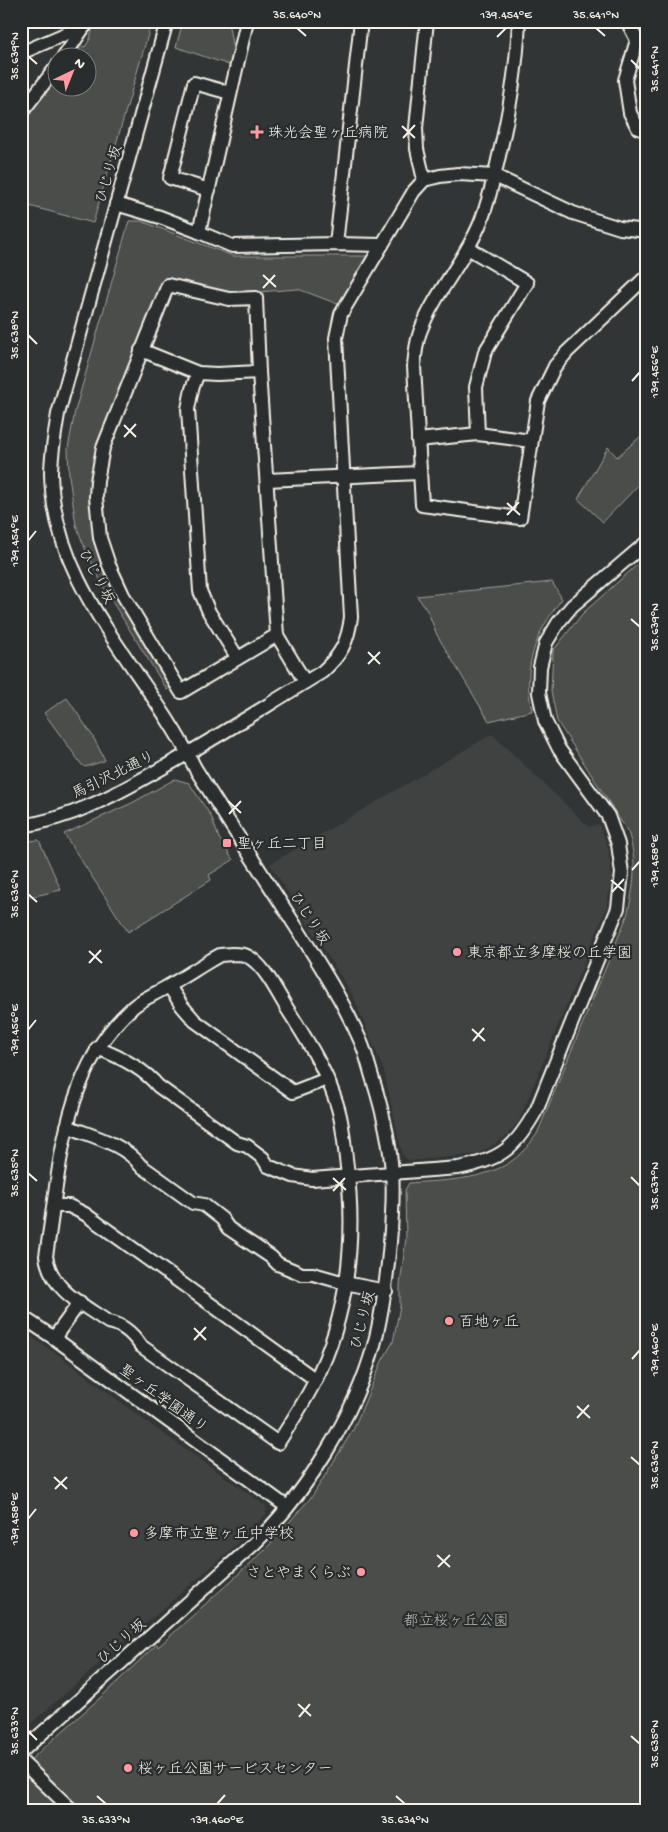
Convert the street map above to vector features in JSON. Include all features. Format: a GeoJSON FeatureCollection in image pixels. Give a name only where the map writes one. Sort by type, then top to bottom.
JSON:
{"type":"FeatureCollection","features":[{"type":"Feature","properties":{"kind":"street","name":"ひじり坂"},"geometry":{"type":"LineString","coordinates":[[21,1752],[255,1544],[297,1496],[326,1452],[356,1394],[374,1346],[386,1291],[392,1226],[393,1174],[380,1101],[362,1044],[345,1008],[324,970],[200,776],[179,737],[86,596],[62,542],[55,513],[51,474],[58,414],[167,21]]}},
{"type":"Feature","properties":{"kind":"street"},"geometry":{"type":"LineString","coordinates":[[199,232],[247,21]]}},
{"type":"Feature","properties":{"kind":"street"},"geometry":{"type":"LineString","coordinates":[[336,244],[361,21]]}},
{"type":"Feature","properties":{"kind":"street"},"geometry":{"type":"LineString","coordinates":[[427,21],[416,128],[417,149],[424,180],[458,174],[494,176],[573,213],[620,228],[647,231]]}},
{"type":"Feature","properties":{"kind":"street"},"geometry":{"type":"LineString","coordinates":[[519,21],[509,114],[494,176],[479,226],[420,333],[414,366],[422,505],[520,518],[538,401],[555,366],[567,352],[647,276]]}},
{"type":"Feature","properties":{"kind":"street"},"geometry":{"type":"LineString","coordinates":[[627,21],[637,40],[625,80],[630,113],[638,128],[647,131]]}},
{"type":"Feature","properties":{"kind":"street"},"geometry":{"type":"LineString","coordinates":[[21,53],[86,23]]}},
{"type":"Feature","properties":{"kind":"street"},"geometry":{"type":"LineString","coordinates":[[70,48],[86,23]]}},
{"type":"Feature","properties":{"kind":"street"},"geometry":{"type":"LineString","coordinates":[[21,113],[48,78]]}},
{"type":"Feature","properties":{"kind":"street"},"geometry":{"type":"LineString","coordinates":[[208,190],[170,178],[194,83],[230,93]]}},
{"type":"Feature","properties":{"kind":"street","name":"馬引沢北通り"},"geometry":{"type":"LineString","coordinates":[[21,826],[53,818],[100,802],[188,754],[322,672],[334,661],[343,648],[349,633],[351,617],[336,338],[341,314],[414,191],[424,180]]}},
{"type":"Feature","properties":{"kind":"street"},"geometry":{"type":"LineString","coordinates":[[116,204],[160,217],[232,246],[382,245]]}},
{"type":"Feature","properties":{"kind":"street"},"geometry":{"type":"LineString","coordinates":[[468,248],[527,283],[485,352],[476,387],[478,434]]}},
{"type":"Feature","properties":{"kind":"street"},"geometry":{"type":"LineString","coordinates":[[277,635],[237,657],[181,692],[123,595],[104,553],[97,517],[96,497],[99,467],[109,431],[168,285],[229,299],[256,298],[259,372],[277,635],[304,682]]}},
{"type":"Feature","properties":{"kind":"street"},"geometry":{"type":"LineString","coordinates":[[141,350],[198,373],[259,372]]}},
{"type":"Feature","properties":{"kind":"street"},"geometry":{"type":"LineString","coordinates":[[198,373],[188,409],[200,592],[209,612],[237,657]]}},
{"type":"Feature","properties":{"kind":"street"},"geometry":{"type":"LineString","coordinates":[[418,440],[478,434],[531,441]]}},
{"type":"Feature","properties":{"kind":"street"},"geometry":{"type":"LineString","coordinates":[[267,480],[419,473]]}},
{"type":"Feature","properties":{"kind":"street"},"geometry":{"type":"LineString","coordinates":[[97,1048],[135,1066],[152,1078],[158,1086],[237,1143],[247,1146],[262,1158],[268,1166],[293,1176],[312,1179],[393,1174],[478,1165],[495,1158],[516,1141],[526,1130],[537,1109],[615,917],[618,908],[622,873],[618,844],[608,816],[559,749],[545,721],[539,694],[540,667],[546,643],[558,623],[572,606],[647,542]]}},
{"type":"Feature","properties":{"kind":"street"},"geometry":{"type":"LineString","coordinates":[[220,955],[247,956],[261,968],[312,1049],[334,1097],[343,1128],[351,1232],[340,1314],[336,1330],[316,1380],[304,1404],[278,1443],[141,1346],[135,1337],[117,1323],[108,1322],[55,1283],[47,1267],[46,1256],[67,1126],[70,1112],[86,1069],[97,1048],[113,1027],[134,1006],[169,986],[220,955]]}},
{"type":"Feature","properties":{"kind":"street"},"geometry":{"type":"LineString","coordinates":[[169,986],[195,1021],[293,1092],[327,1080]]}},
{"type":"Feature","properties":{"kind":"street"},"geometry":{"type":"LineString","coordinates":[[67,1126],[111,1142],[135,1158],[140,1165],[192,1203],[204,1205],[222,1219],[228,1228],[271,1257],[278,1264],[302,1274],[313,1274],[345,1283],[386,1291]]}},
{"type":"Feature","properties":{"kind":"street"},"geometry":{"type":"LineString","coordinates":[[54,1206],[69,1206],[85,1214],[316,1380]]}},
{"type":"Feature","properties":{"kind":"street"},"geometry":{"type":"LineString","coordinates":[[54,1338],[80,1302]]}},
{"type":"Feature","properties":{"kind":"street","name":"聖ヶ丘学園通り"},"geometry":{"type":"LineString","coordinates":[[21,1316],[288,1507]]}},
{"type":"Feature","properties":{"kind":"street"},"geometry":{"type":"LineString","coordinates":[[21,1761],[73,1811]]}},
{"type":"Feature","properties":{"kind":"shaded area","name":"東京都立多摩桜の丘学園"},"geometry":{"type":"Polygon","coordinates":[[[492,734],[589,827],[599,824],[608,847],[612,878],[606,909],[518,1123],[503,1139],[478,1154],[409,1161],[402,1154],[384,1071],[353,996],[270,864],[492,734]]]}},
{"type":"Feature","properties":{"kind":"shaded area","name":"多摩市立聖ヶ丘中学校"},"geometry":{"type":"Polygon","coordinates":[[[21,1330],[266,1506],[266,1514],[228,1552],[21,1732],[21,1330]]]}},
{"type":"Feature","properties":{"kind":"green space"},"geometry":{"type":"Polygon","coordinates":[[[94,21],[152,21],[93,223],[21,205],[21,124],[48,89],[48,98],[98,98],[98,48],[80,48],[81,46],[85,47],[90,39],[94,21]]]}},
{"type":"Feature","properties":{"kind":"green space"},"geometry":{"type":"Polygon","coordinates":[[[183,21],[228,21],[233,50],[237,52],[232,66],[176,47],[183,21]]]}},
{"type":"Feature","properties":{"kind":"green space"},"geometry":{"type":"Polygon","coordinates":[[[129,221],[141,221],[233,256],[367,256],[366,262],[338,304],[298,289],[231,294],[165,277],[96,446],[93,462],[92,497],[118,595],[171,687],[167,690],[105,590],[86,551],[76,525],[69,476],[68,448],[75,411],[129,221]]]}},
{"type":"Feature","properties":{"kind":"green space"},"geometry":{"type":"Polygon","coordinates":[[[647,431],[647,476],[603,522],[578,499],[608,447],[617,457],[647,431]]]}},
{"type":"Feature","properties":{"kind":"green space","name":"都立桜ヶ丘公園"},"geometry":{"type":"Polygon","coordinates":[[[647,556],[647,1811],[21,1811],[21,1768],[157,1644],[158,1647],[265,1550],[313,1495],[353,1430],[382,1361],[393,1342],[400,1306],[400,1285],[406,1238],[405,1190],[409,1183],[454,1180],[498,1169],[511,1162],[528,1146],[537,1134],[627,916],[634,874],[633,854],[628,832],[557,721],[551,691],[553,651],[583,613],[647,556]]]}},
{"type":"Feature","properties":{"kind":"green space"},"geometry":{"type":"Polygon","coordinates":[[[552,582],[562,599],[545,625],[533,652],[529,680],[532,711],[489,721],[437,635],[428,612],[417,596],[552,582]]]}},
{"type":"Feature","properties":{"kind":"green space"},"geometry":{"type":"Polygon","coordinates":[[[67,698],[92,735],[104,761],[85,767],[82,765],[44,713],[67,698]]]}},
{"type":"Feature","properties":{"kind":"green space"},"geometry":{"type":"Polygon","coordinates":[[[175,779],[189,783],[211,816],[219,838],[233,860],[209,875],[211,880],[128,932],[64,834],[132,803],[175,779]]]}},
{"type":"Feature","properties":{"kind":"green space"},"geometry":{"type":"Polygon","coordinates":[[[39,840],[61,890],[21,899],[21,842],[39,840]]]}},
{"type":"Feature","properties":{"kind":"place","name":"珠光会聖ヶ丘病院"},"geometry":{"type":"Point","coordinates":[257,132]}},
{"type":"Feature","properties":{"kind":"place","name":"聖ヶ丘二丁目"},"geometry":{"type":"Point","coordinates":[227,843]}},
{"type":"Feature","properties":{"kind":"place","name":"東京都立多摩桜の丘学園"},"geometry":{"type":"Point","coordinates":[457,952]}},
{"type":"Feature","properties":{"kind":"place","name":"百地ヶ丘"},"geometry":{"type":"Point","coordinates":[449,1321]}},
{"type":"Feature","properties":{"kind":"place","name":"多摩市立聖ヶ丘中学校"},"geometry":{"type":"Point","coordinates":[134,1533]}},
{"type":"Feature","properties":{"kind":"place","name":"さとやまくらぶ"},"geometry":{"type":"Point","coordinates":[361,1572]}},
{"type":"Feature","properties":{"kind":"place","name":"桜ヶ丘公園サービスセンター"},"geometry":{"type":"Point","coordinates":[128,1768]}}]}
